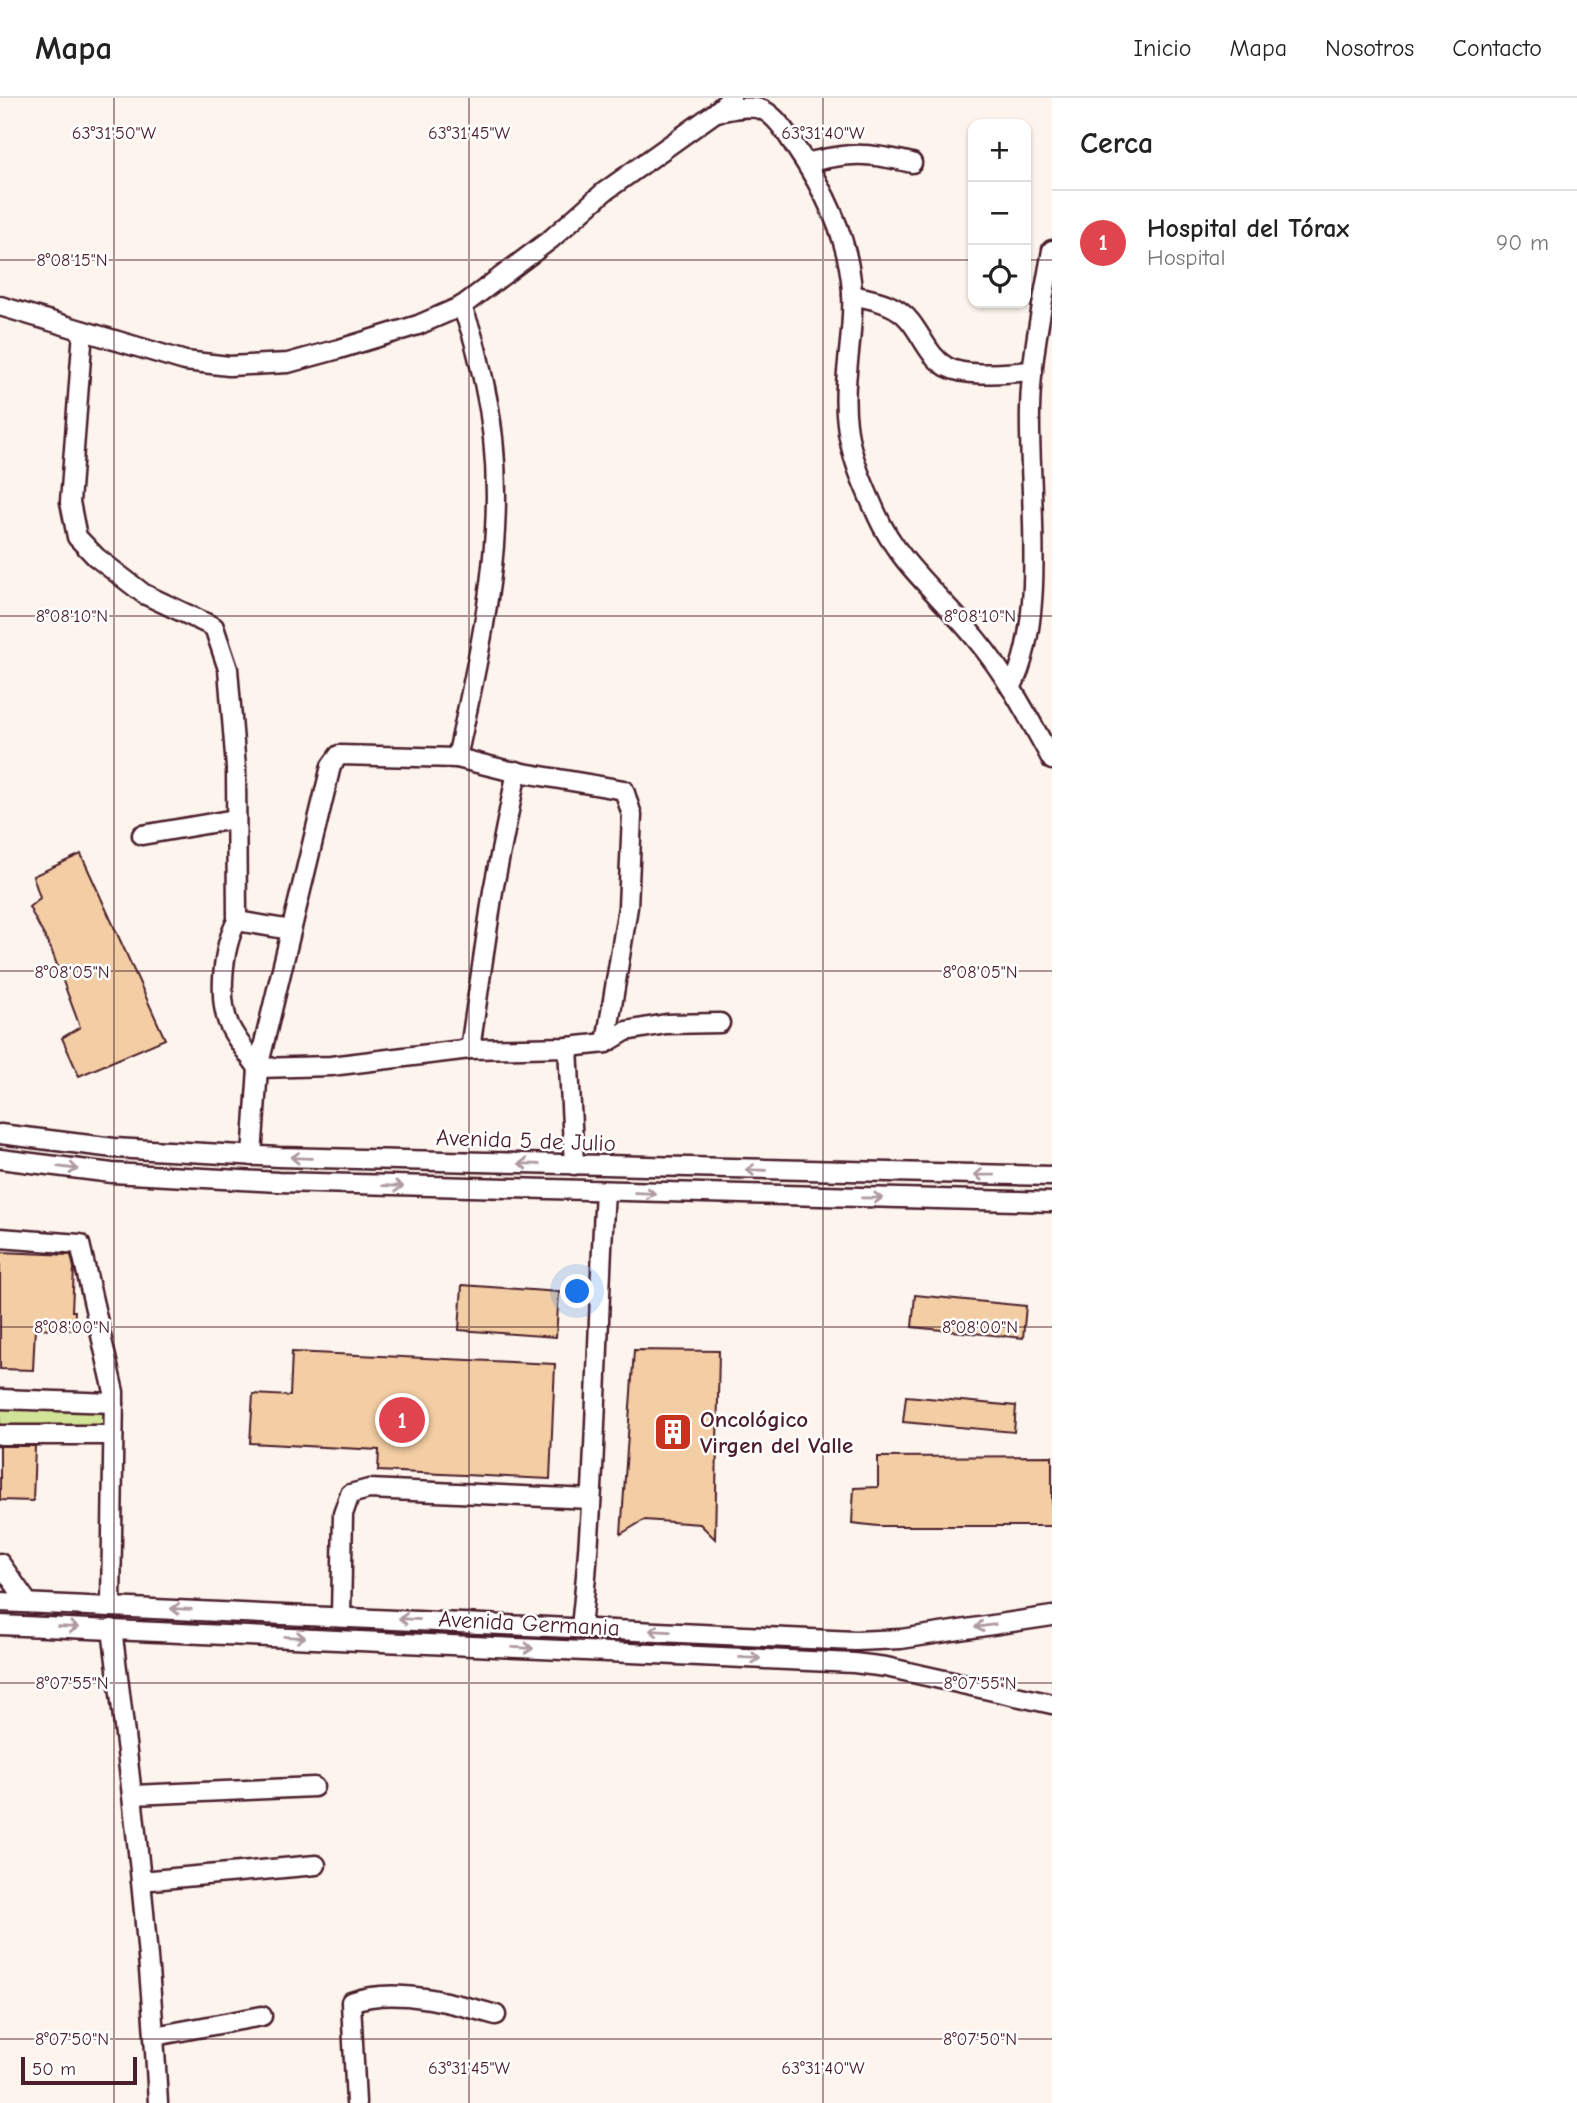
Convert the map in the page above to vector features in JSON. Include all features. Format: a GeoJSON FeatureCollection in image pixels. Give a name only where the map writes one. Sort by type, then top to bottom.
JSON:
{"type":"FeatureCollection","features":[{"type":"Feature","properties":{"kind":"street"},"geometry":{"type":"LineString","coordinates":[[0,306],[185,361],[229,366],[288,363],[418,325],[461,306],[551,239],[604,192],[716,112],[731,98]]}},
{"type":"Feature","properties":{"kind":"street"},"geometry":{"type":"LineString","coordinates":[[716,112],[761,108],[774,117],[821,188],[842,240],[851,272],[845,403],[851,447],[864,483],[888,535],[924,581],[975,637],[1012,688],[1052,760]]}},
{"type":"Feature","properties":{"kind":"street"},"geometry":{"type":"LineString","coordinates":[[806,163],[852,153],[912,163]]}},
{"type":"Feature","properties":{"kind":"street"},"geometry":{"type":"LineString","coordinates":[[1012,688],[1023,659],[1031,605],[1030,407],[1052,250]]}},
{"type":"Feature","properties":{"kind":"street"},"geometry":{"type":"LineString","coordinates":[[852,295],[878,301],[902,313],[939,362],[950,369],[1033,371]]}},
{"type":"Feature","properties":{"kind":"street"},"geometry":{"type":"LineString","coordinates":[[457,758],[488,606],[498,474],[489,407],[472,329],[461,306]]}},
{"type":"Feature","properties":{"kind":"street"},"geometry":{"type":"LineString","coordinates":[[83,331],[70,502],[77,537],[106,566],[144,594],[214,627],[228,669],[236,768],[237,921],[230,933],[222,985],[229,1026],[258,1068]]}},
{"type":"Feature","properties":{"kind":"street"},"geometry":{"type":"LineString","coordinates":[[253,1156],[258,1068],[331,766],[339,755],[457,758],[624,790],[632,815],[628,907],[606,1043]]}},
{"type":"Feature","properties":{"kind":"street"},"geometry":{"type":"LineString","coordinates":[[470,1049],[494,891],[517,771]]}},
{"type":"Feature","properties":{"kind":"street"},"geometry":{"type":"LineString","coordinates":[[142,835],[235,819]]}},
{"type":"Feature","properties":{"kind":"street"},"geometry":{"type":"LineString","coordinates":[[237,921],[291,930]]}},
{"type":"Feature","properties":{"kind":"street"},"geometry":{"type":"LineString","coordinates":[[258,1068],[331,1066],[470,1049],[568,1047],[606,1043],[626,1031],[666,1024],[720,1023]]}},
{"type":"Feature","properties":{"kind":"street"},"geometry":{"type":"LineString","coordinates":[[568,1047],[574,1165]]}},
{"type":"Feature","properties":{"kind":"street","name":"Avenida 5 de Julio"},"geometry":{"type":"LineString","coordinates":[[0,1134],[114,1148],[253,1156],[1052,1176]]}},
{"type":"Feature","properties":{"kind":"street"},"geometry":{"type":"LineString","coordinates":[[0,1159],[112,1173],[264,1182],[1052,1202]]}},
{"type":"Feature","properties":{"kind":"street"},"geometry":{"type":"LineString","coordinates":[[581,1627],[588,1563],[605,1192]]}},
{"type":"Feature","properties":{"kind":"street"},"geometry":{"type":"LineString","coordinates":[[0,1238],[80,1244],[114,1392],[111,1606]]}},
{"type":"Feature","properties":{"kind":"street"},"geometry":{"type":"LineString","coordinates":[[0,1399],[114,1403]]}},
{"type":"Feature","properties":{"kind":"street"},"geometry":{"type":"LineString","coordinates":[[0,1435],[113,1435]]}},
{"type":"Feature","properties":{"kind":"street"},"geometry":{"type":"LineString","coordinates":[[341,1616],[343,1514],[350,1494],[369,1489],[591,1499]]}},
{"type":"Feature","properties":{"kind":"street"},"geometry":{"type":"LineString","coordinates":[[0,1563],[28,1603]]}},
{"type":"Feature","properties":{"kind":"street","name":"Avenida Germania"},"geometry":{"type":"LineString","coordinates":[[0,1602],[870,1641],[901,1639],[1052,1616]]}},
{"type":"Feature","properties":{"kind":"street","name":"Avenida Germania"},"geometry":{"type":"LineString","coordinates":[[0,1625],[868,1664],[1052,1704]]}},
{"type":"Feature","properties":{"kind":"street"},"geometry":{"type":"LineString","coordinates":[[112,1629],[133,1795],[155,2036],[158,2103]]}},
{"type":"Feature","properties":{"kind":"street"},"geometry":{"type":"LineString","coordinates":[[133,1795],[314,1787]]}},
{"type":"Feature","properties":{"kind":"street"},"geometry":{"type":"LineString","coordinates":[[141,1881],[316,1865]]}},
{"type":"Feature","properties":{"kind":"street"},"geometry":{"type":"LineString","coordinates":[[356,2103],[351,2002],[365,1997],[403,1997],[444,2001],[496,2015]]}},
{"type":"Feature","properties":{"kind":"street"},"geometry":{"type":"LineString","coordinates":[[155,2036],[262,2016]]}},
{"type":"Feature","properties":{"kind":"green space"},"geometry":{"type":"Polygon","coordinates":[[[0,1406],[104,1410],[103,1430],[0,1426],[0,1406]]]}},
{"type":"Feature","properties":{"kind":"building"},"geometry":{"type":"Polygon","coordinates":[[[81,854],[165,1039],[79,1076],[62,1038],[80,1027],[51,949],[29,907],[40,898],[33,876],[81,854]]]}},
{"type":"Feature","properties":{"kind":"building"},"geometry":{"type":"Polygon","coordinates":[[[0,1252],[71,1255],[74,1268],[74,1330],[35,1328],[33,1370],[0,1369],[0,1252]]]}},
{"type":"Feature","properties":{"kind":"building"},"geometry":{"type":"Polygon","coordinates":[[[462,1285],[559,1292],[556,1337],[459,1330],[462,1285]]]}},
{"type":"Feature","properties":{"kind":"building"},"geometry":{"type":"Polygon","coordinates":[[[915,1295],[1026,1306],[1023,1338],[912,1327],[915,1295]]]}},
{"type":"Feature","properties":{"kind":"building","name":"Oncológico Virgen del Valle"},"geometry":{"type":"Polygon","coordinates":[[[634,1350],[719,1351],[715,1539],[700,1524],[644,1520],[621,1534],[634,1350]]]}},
{"type":"Feature","properties":{"kind":"building"},"geometry":{"type":"Polygon","coordinates":[[[292,1352],[555,1364],[550,1479],[378,1471],[379,1450],[250,1443],[253,1394],[290,1396],[292,1352]]]}},
{"type":"Feature","properties":{"kind":"building"},"geometry":{"type":"Polygon","coordinates":[[[906,1396],[1016,1406],[1014,1432],[903,1422],[906,1396]]]}},
{"type":"Feature","properties":{"kind":"building"},"geometry":{"type":"Polygon","coordinates":[[[0,1446],[35,1446],[33,1501],[0,1500],[0,1446]]]}},
{"type":"Feature","properties":{"kind":"building"},"geometry":{"type":"Polygon","coordinates":[[[1052,1456],[1052,1526],[878,1526],[852,1523],[854,1488],[878,1487],[878,1457],[1052,1456]]]}},
{"type":"Feature","properties":{"kind":"place","name":"Hospital del Tórax"},"geometry":{"type":"Point","coordinates":[402,1420]}},
{"type":"Feature","properties":{"kind":"place","name":"Oncológico Virgen del Valle"},"geometry":{"type":"Point","coordinates":[673,1432]}}]}
